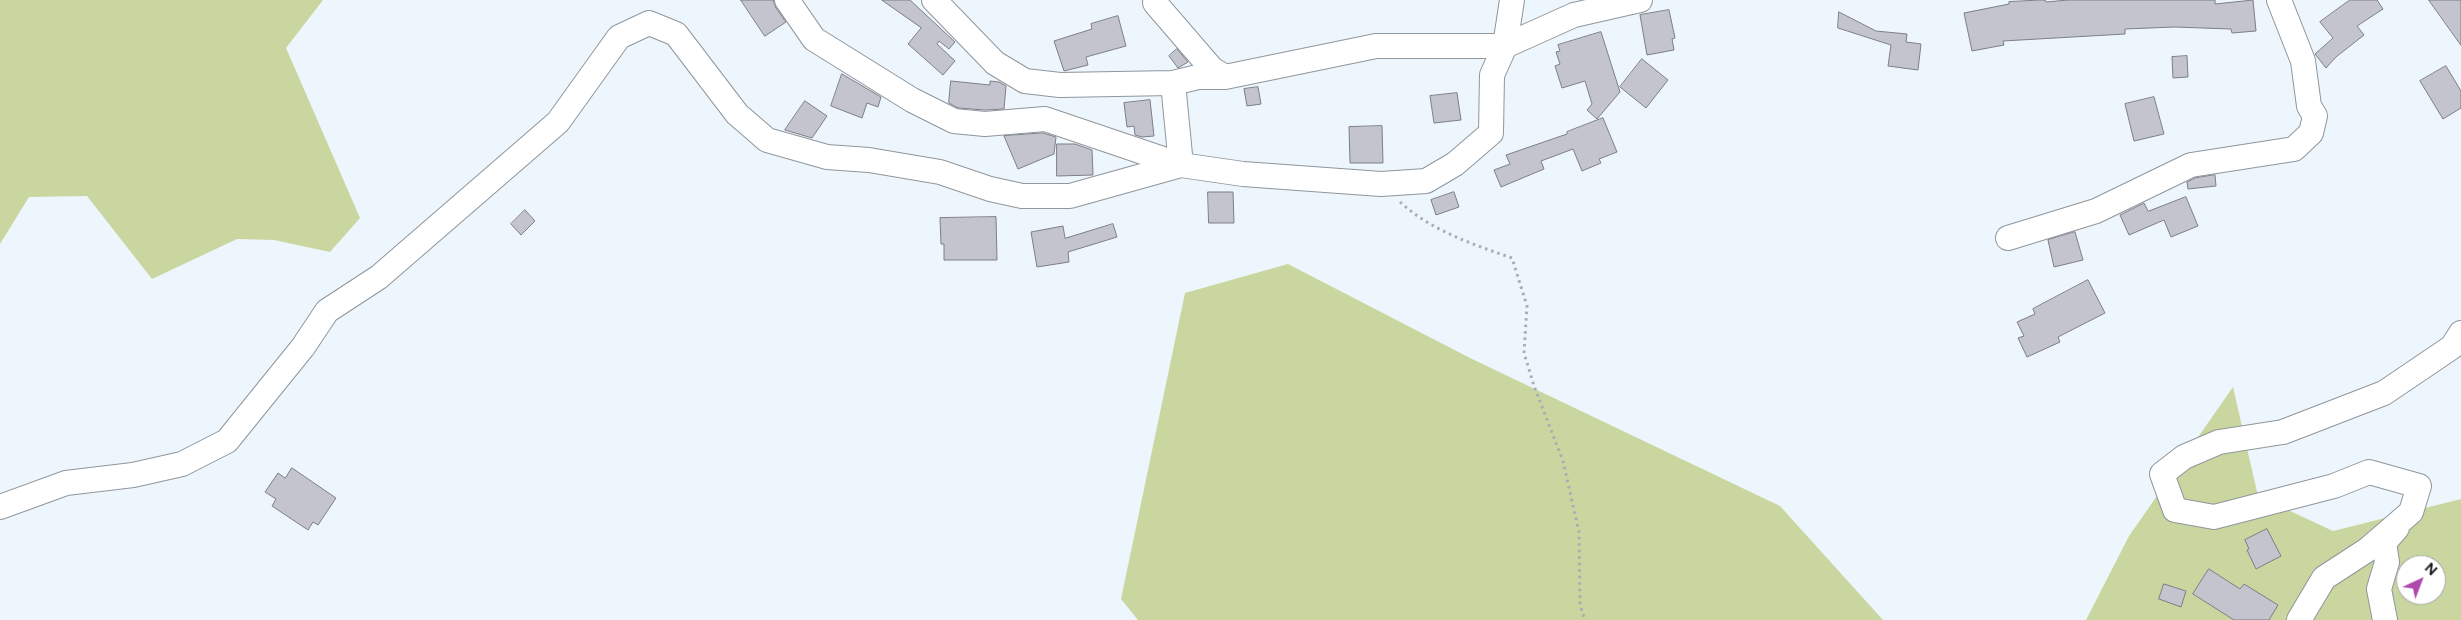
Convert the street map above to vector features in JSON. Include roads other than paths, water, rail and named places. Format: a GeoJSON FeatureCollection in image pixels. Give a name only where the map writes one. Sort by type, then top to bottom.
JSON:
{"type":"FeatureCollection","features":[{"type":"Feature","properties":{"kind":"street"},"geometry":{"type":"LineString","coordinates":[[787,0],[814,39],[912,100],[954,121],[986,124],[1045,119],[1181,165],[1243,174],[1381,184],[1426,182],[1455,164],[1492,133],[1492,74],[1505,46],[1512,0]]}},
{"type":"Feature","properties":{"kind":"street"},"geometry":{"type":"LineString","coordinates":[[934,0],[995,63],[1024,81],[1060,85],[1173,83],[1198,77],[1225,77],[1376,46],[1505,46],[1574,15],[1640,0]]}},
{"type":"Feature","properties":{"kind":"street"},"geometry":{"type":"LineString","coordinates":[[2008,238],[2096,211],[2191,165],[2294,149],[2311,133],[2315,116],[2309,106],[2303,61],[2279,0]]}},
{"type":"Feature","properties":{"kind":"street"},"geometry":{"type":"LineString","coordinates":[[1155,3],[1212,69],[1225,77]]}},
{"type":"Feature","properties":{"kind":"street"},"geometry":{"type":"LineString","coordinates":[[0,507],[66,483],[133,475],[182,464],[227,441],[303,347],[327,311],[379,276],[558,122],[619,37],[649,23],[676,34],[737,114],[767,140],[827,157],[869,160],[940,172],[990,189],[1022,196],[1070,196],[1181,165]]}},
{"type":"Feature","properties":{"kind":"street"},"geometry":{"type":"LineString","coordinates":[[1173,83],[1181,165]]}},
{"type":"Feature","properties":{"kind":"street"},"geometry":{"type":"LineString","coordinates":[[2385,620],[2379,589],[2387,562],[2384,543],[2411,512],[2419,486],[2369,472],[2334,486],[2214,517],[2175,510],[2162,474],[2184,457],[2219,442],[2283,432],[2384,393],[2452,347],[2461,333]]}},
{"type":"Feature","properties":{"kind":"street"},"geometry":{"type":"LineString","coordinates":[[2298,620],[2324,578],[2367,550],[2411,512]]}}]}
